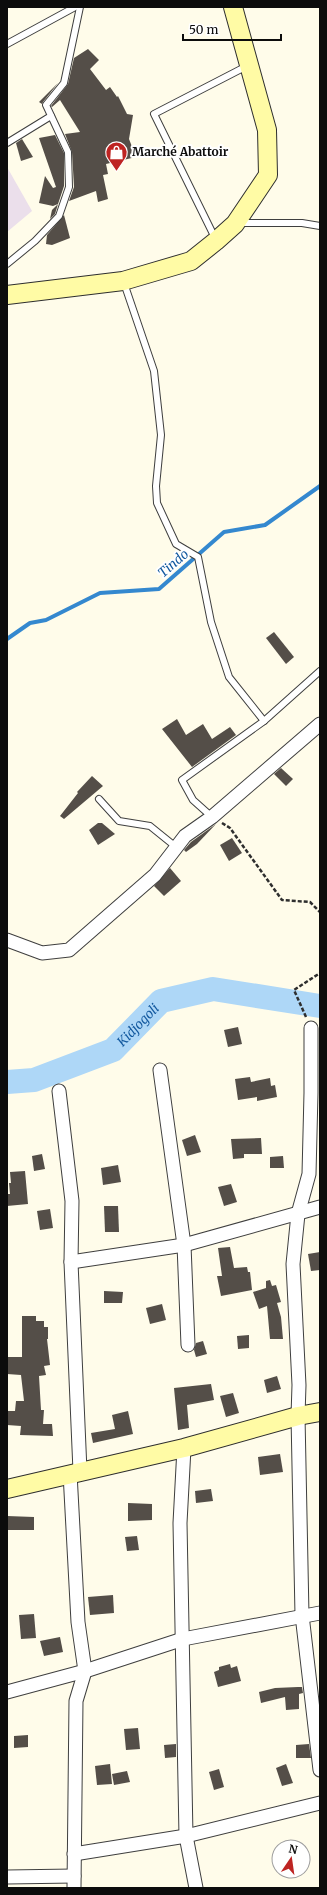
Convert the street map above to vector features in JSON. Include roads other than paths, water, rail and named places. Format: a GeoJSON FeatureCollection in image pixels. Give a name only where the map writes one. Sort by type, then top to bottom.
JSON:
{"type":"FeatureCollection","features":[{"type":"Feature","properties":{"kind":"street"},"geometry":{"type":"LineString","coordinates":[[7,294],[123,281],[192,261],[235,224],[268,175],[267,130],[233,7]]}},
{"type":"Feature","properties":{"kind":"street"},"geometry":{"type":"LineString","coordinates":[[7,940],[42,952],[69,950],[155,875],[185,836],[212,817],[320,724]]}},
{"type":"Feature","properties":{"kind":"street"},"geometry":{"type":"LineString","coordinates":[[311,1028],[312,1093],[309,1174],[298,1214],[294,1264],[299,1385],[298,1416],[302,1615],[320,1770]]}},
{"type":"Feature","properties":{"kind":"street"},"geometry":{"type":"LineString","coordinates":[[160,1070],[184,1245],[188,1345]]}},
{"type":"Feature","properties":{"kind":"street"},"geometry":{"type":"LineString","coordinates":[[7,1877],[74,1882],[76,1700],[85,1671],[78,1622],[71,1262],[72,1201],[59,1091]]}},
{"type":"Feature","properties":{"kind":"street"},"geometry":{"type":"LineString","coordinates":[[71,1262],[184,1245],[320,1207]]}},
{"type":"Feature","properties":{"kind":"street"},"geometry":{"type":"LineString","coordinates":[[7,1489],[75,1472],[184,1448],[298,1416],[320,1412]]}},
{"type":"Feature","properties":{"kind":"street"},"geometry":{"type":"LineString","coordinates":[[184,1448],[180,1523],[186,1836],[196,1888]]}},
{"type":"Feature","properties":{"kind":"street"},"geometry":{"type":"LineString","coordinates":[[7,1692],[85,1671],[183,1639],[302,1615],[320,1613]]}},
{"type":"Feature","properties":{"kind":"street"},"geometry":{"type":"LineString","coordinates":[[74,1854],[186,1836],[320,1803]]}},
{"type":"Feature","properties":{"kind":"lane"},"geometry":{"type":"LineString","coordinates":[[7,44],[75,7]]}},
{"type":"Feature","properties":{"kind":"lane"},"geometry":{"type":"LineString","coordinates":[[7,264],[36,241],[59,216],[69,187],[68,152],[46,105],[64,83],[80,7]]}},
{"type":"Feature","properties":{"kind":"lane"},"geometry":{"type":"LineString","coordinates":[[216,241],[154,114],[250,64]]}},
{"type":"Feature","properties":{"kind":"lane"},"geometry":{"type":"LineString","coordinates":[[7,143],[51,116]]}},
{"type":"Feature","properties":{"kind":"lane"},"geometry":{"type":"LineString","coordinates":[[235,224],[302,223],[320,226]]}},
{"type":"Feature","properties":{"kind":"lane"},"geometry":{"type":"LineString","coordinates":[[123,281],[154,371],[161,435],[156,486],[157,503],[176,544],[198,556],[211,622],[229,676],[264,721]]}},
{"type":"Feature","properties":{"kind":"lane"},"geometry":{"type":"LineString","coordinates":[[212,817],[193,800],[182,780],[264,721],[320,671]]}},
{"type":"Feature","properties":{"kind":"lane"},"geometry":{"type":"LineString","coordinates":[[99,799],[118,821],[150,826],[176,847]]}},
{"type":"Feature","properties":{"kind":"waterway","name":"Tindo"},"geometry":{"type":"LineString","coordinates":[[7,639],[30,623],[46,620],[100,593],[159,589],[224,532],[265,525],[320,486]]}},
{"type":"Feature","properties":{"kind":"waterway","name":"Kidjogoli"},"geometry":{"type":"LineString","coordinates":[[7,1082],[34,1080],[113,1050],[161,1001],[213,989],[320,1006]]}},
{"type":"Feature","properties":{"kind":"place","name":"Marché Abattoir"},"geometry":{"type":"Point","coordinates":[116,172]}}]}
